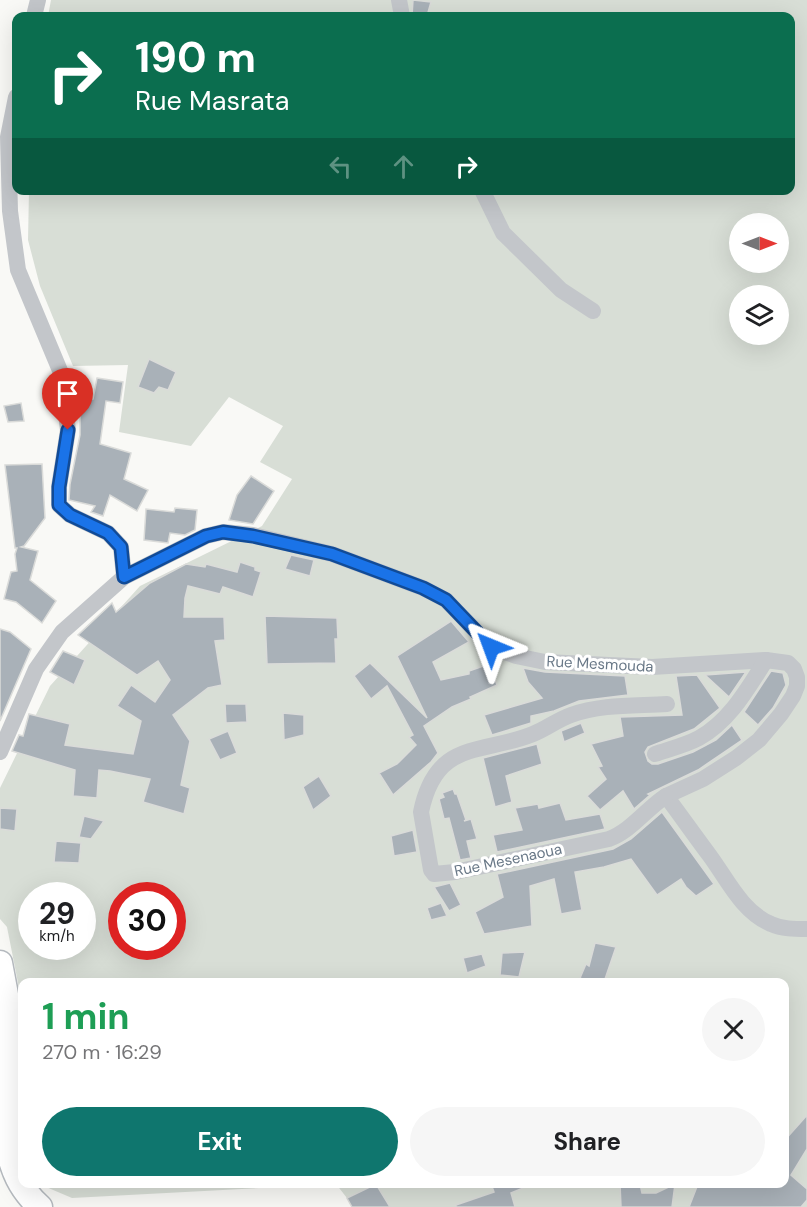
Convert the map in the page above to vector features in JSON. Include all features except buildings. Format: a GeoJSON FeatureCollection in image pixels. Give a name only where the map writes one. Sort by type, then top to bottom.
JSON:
{"type":"FeatureCollection","features":[{"type":"Feature","properties":{"kind":"main road"},"geometry":{"type":"LineString","coordinates":[[0,963],[7,1000],[7,1144],[10,1162],[18,1181]]}},
{"type":"Feature","properties":{"kind":"main road"},"geometry":{"type":"LineString","coordinates":[[22,1188],[40,1207]]}},
{"type":"Feature","properties":{"kind":"street"},"geometry":{"type":"LineString","coordinates":[[12,117],[8,137],[10,212],[18,270],[61,374],[68,430],[59,487],[59,505],[70,515],[108,533],[121,547],[124,577]]}},
{"type":"Feature","properties":{"kind":"street"},"geometry":{"type":"LineString","coordinates":[[484,195],[503,233],[561,290],[593,311]]}},
{"type":"Feature","properties":{"kind":"street","name":"Rue Mesmouda"},"geometry":{"type":"LineString","coordinates":[[0,753],[36,669],[62,632],[124,577],[206,536],[223,532],[253,536],[332,554],[423,588],[446,600],[491,647],[506,653],[545,662],[652,667],[766,660],[788,663],[794,669],[797,677],[793,696],[759,740],[736,758],[703,778],[666,796]]}},
{"type":"Feature","properties":{"kind":"street"},"geometry":{"type":"LineString","coordinates":[[655,754],[699,738],[719,723],[741,699],[766,660]]}},
{"type":"Feature","properties":{"kind":"street","name":"Rue Mesenaoua"},"geometry":{"type":"LineString","coordinates":[[666,796],[625,830],[609,839],[439,875],[430,870],[421,812],[427,792],[438,772],[458,754],[535,734],[556,721],[582,712],[613,707],[667,704]]}},
{"type":"Feature","properties":{"kind":"street"},"geometry":{"type":"LineString","coordinates":[[666,796],[731,888],[756,915],[769,924],[784,928],[807,929]]}},
{"type":"Feature","properties":{"kind":"shaded area"},"geometry":{"type":"Polygon","coordinates":[[[51,0],[807,0],[807,1207],[354,1207],[339,1188],[789,1188],[789,978],[18,978],[18,983],[7,927],[0,919],[0,788],[50,686],[140,586],[262,526],[292,479],[260,462],[283,426],[229,397],[191,446],[119,432],[128,365],[73,366],[40,286],[28,240],[29,195],[795,195],[795,12],[49,12],[51,0]]]}},
{"type":"Feature","properties":{"kind":"shaded area"},"geometry":{"type":"Polygon","coordinates":[[[48,1188],[261,1188],[72,1198],[48,1188]]]}},
{"type":"Feature","properties":{"kind":"route"},"geometry":{"type":"LineString","coordinates":[[68,430],[59,487],[59,505],[70,515],[108,533],[121,547],[124,577],[206,536],[223,532],[253,536],[332,554],[423,588],[446,600],[491,647]]}}]}
